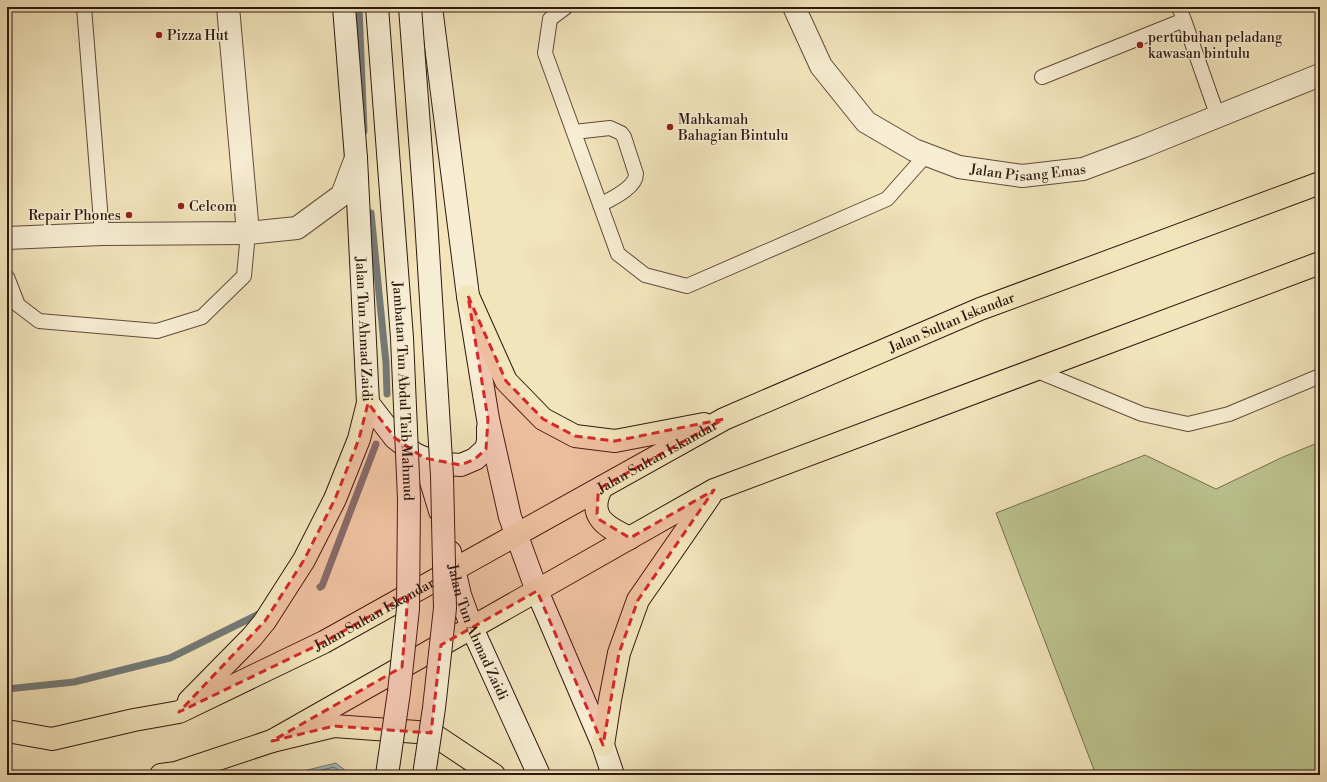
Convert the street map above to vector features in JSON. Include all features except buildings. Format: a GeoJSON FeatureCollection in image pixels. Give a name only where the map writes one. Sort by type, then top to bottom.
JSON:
{"type":"FeatureCollection","features":[{"type":"Feature","properties":{"kind":"main road"},"geometry":{"type":"LineString","coordinates":[[228,7],[248,233]]}},
{"type":"Feature","properties":{"kind":"main road","name":"Jalan Tun Ahmad Zaidi"},"geometry":{"type":"LineString","coordinates":[[344,7],[356,158],[368,403],[395,438],[414,454],[424,458],[439,507],[460,595],[472,628],[539,775]]}},
{"type":"Feature","properties":{"kind":"main road","name":"Jambatan Tun Abdul Taib Mahmud"},"geometry":{"type":"LineString","coordinates":[[377,7],[402,338],[409,499],[408,609],[399,692],[387,775]]}},
{"type":"Feature","properties":{"kind":"main road"},"geometry":{"type":"LineString","coordinates":[[410,7],[426,219],[441,469],[445,608],[434,708],[424,775]]}},
{"type":"Feature","properties":{"kind":"main road"},"geometry":{"type":"LineString","coordinates":[[431,7],[468,296],[488,419],[510,517],[536,591],[603,745],[613,775]]}},
{"type":"Feature","properties":{"kind":"main road","name":"Jalan Pisang Emas"},"geometry":{"type":"LineString","coordinates":[[794,7],[821,66],[866,122],[914,150],[959,167],[1022,176],[1083,169],[1218,117],[1320,75]]}},
{"type":"Feature","properties":{"kind":"main road"},"geometry":{"type":"LineString","coordinates":[[7,238],[102,234],[248,233],[297,228],[342,195],[356,158]]}},
{"type":"Feature","properties":{"kind":"main road","name":"Jalan Sultan Iskandar"},"geometry":{"type":"LineString","coordinates":[[7,731],[52,739],[134,720],[179,712],[324,642],[724,419],[980,309],[1320,183]]}},
{"type":"Feature","properties":{"kind":"main road"},"geometry":{"type":"LineString","coordinates":[[272,741],[714,490],[1320,263]]}},
{"type":"Feature","properties":{"kind":"main road"},"geometry":{"type":"LineString","coordinates":[[468,296],[506,381],[544,419],[575,436],[615,441],[724,419]]}},
{"type":"Feature","properties":{"kind":"main road"},"geometry":{"type":"LineString","coordinates":[[179,712],[252,637],[265,621],[304,560],[335,499],[359,439],[368,403]]}},
{"type":"Feature","properties":{"kind":"main road"},"geometry":{"type":"LineString","coordinates":[[424,458],[446,464],[461,465],[475,459],[486,449],[488,440],[488,419]]}},
{"type":"Feature","properties":{"kind":"main road"},"geometry":{"type":"LineString","coordinates":[[602,487],[598,495],[597,514],[600,520],[607,526],[630,538]]}},
{"type":"Feature","properties":{"kind":"main road"},"geometry":{"type":"LineString","coordinates":[[603,745],[619,653],[638,600],[714,490]]}},
{"type":"Feature","properties":{"kind":"main road"},"geometry":{"type":"LineString","coordinates":[[161,775],[176,773],[272,741],[334,726],[431,733],[494,775]]}},
{"type":"Feature","properties":{"kind":"lane"},"geometry":{"type":"LineString","coordinates":[[84,7],[102,234]]}},
{"type":"Feature","properties":{"kind":"lane"},"geometry":{"type":"LineString","coordinates":[[566,7],[550,20],[545,53],[618,254],[646,275],[687,286],[887,199],[926,155]]}},
{"type":"Feature","properties":{"kind":"lane"},"geometry":{"type":"LineString","coordinates":[[1042,77],[1182,14],[1218,117]]}},
{"type":"Feature","properties":{"kind":"lane"},"geometry":{"type":"LineString","coordinates":[[574,132],[610,128],[624,136],[636,178],[627,189],[600,205]]}},
{"type":"Feature","properties":{"kind":"lane"},"geometry":{"type":"LineString","coordinates":[[7,277],[18,305],[39,321],[157,331],[202,317],[244,276],[248,233]]}},
{"type":"Feature","properties":{"kind":"lane"},"geometry":{"type":"LineString","coordinates":[[1035,370],[1142,414],[1188,424],[1229,414],[1320,376]]}},
{"type":"Feature","properties":{"kind":"path"},"geometry":{"type":"LineString","coordinates":[[7,8],[66,7]]}},
{"type":"Feature","properties":{"kind":"highlighted area"},"geometry":{"type":"Polygon","coordinates":[[[468,296],[506,381],[543,419],[575,436],[615,441],[724,419],[602,487],[598,495],[597,514],[600,520],[630,538],[714,490],[638,600],[619,653],[603,745],[537,591],[441,645],[431,733],[334,726],[272,741],[402,667],[408,595],[324,642],[179,712],[265,621],[304,560],[335,499],[359,439],[368,403],[395,438],[424,458],[461,465],[475,459],[486,449],[488,419],[468,296]]]}},
{"type":"Feature","properties":{"kind":"green space"},"geometry":{"type":"Polygon","coordinates":[[[1320,442],[1320,775],[1096,775],[996,513],[1145,455],[1216,489],[1283,457],[1320,442]]]}},
{"type":"Feature","properties":{"kind":"water"},"geometry":{"type":"Polygon","coordinates":[[[336,763],[351,775],[287,775],[336,763]]]}},
{"type":"Feature","properties":{"kind":"waterway"},"geometry":{"type":"LineString","coordinates":[[359,7],[364,131]]}},
{"type":"Feature","properties":{"kind":"waterway"},"geometry":{"type":"LineString","coordinates":[[371,213],[386,363],[387,394]]}},
{"type":"Feature","properties":{"kind":"waterway"},"geometry":{"type":"LineString","coordinates":[[320,587],[322,586],[376,444]]}},
{"type":"Feature","properties":{"kind":"waterway"},"geometry":{"type":"LineString","coordinates":[[7,689],[74,682],[170,658],[259,614]]}},
{"type":"Feature","properties":{"kind":"place","name":"Pizza Hut"},"geometry":{"type":"Point","coordinates":[159,35]}},
{"type":"Feature","properties":{"kind":"place","name":"pertubuhan peladang kawasan bintulu"},"geometry":{"type":"Point","coordinates":[1140,45]}},
{"type":"Feature","properties":{"kind":"place","name":"Mahkamah Bahagian Bintulu"},"geometry":{"type":"Point","coordinates":[670,127]}},
{"type":"Feature","properties":{"kind":"place","name":"Celcom"},"geometry":{"type":"Point","coordinates":[181,206]}},
{"type":"Feature","properties":{"kind":"place","name":"Repair Phones"},"geometry":{"type":"Point","coordinates":[129,215]}}]}
